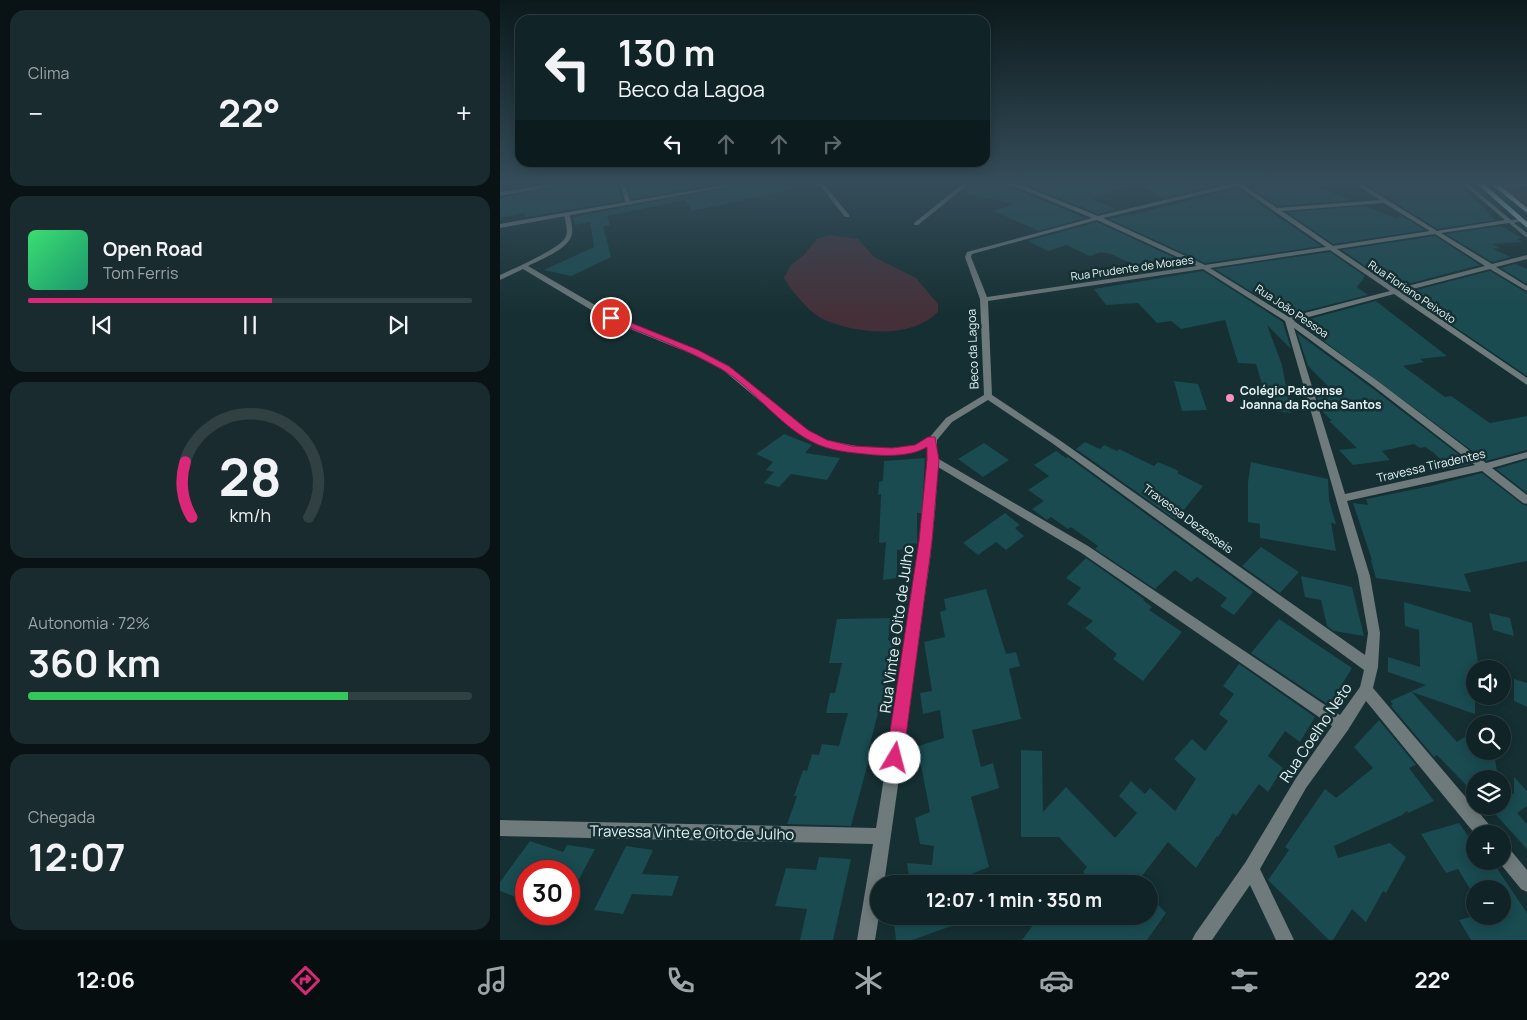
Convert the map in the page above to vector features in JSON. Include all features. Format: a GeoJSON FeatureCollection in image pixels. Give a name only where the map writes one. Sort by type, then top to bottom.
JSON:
{"type":"FeatureCollection","features":[{"type":"Feature","properties":{"kind":"street"},"geometry":{"type":"LineString","coordinates":[[500,278],[567,241],[570,235],[569,227]]}},
{"type":"Feature","properties":{"kind":"street","name":"Beco da Lagoa"},"geometry":{"type":"LineString","coordinates":[[523,266],[611,318],[695,352],[726,368],[804,432],[823,443],[858,450],[892,452],[918,448],[932,440],[949,420],[988,396],[984,299],[968,257],[969,253],[1065,227]]}},
{"type":"Feature","properties":{"kind":"street","name":"Rua João Pessoa"},"geometry":{"type":"LineString","coordinates":[[1117,227],[1205,267],[1288,320],[1376,384],[1527,500]]}},
{"type":"Feature","properties":{"kind":"street","name":"Rua Floriano Peixoto"},"geometry":{"type":"LineString","coordinates":[[1300,227],[1527,382]]}},
{"type":"Feature","properties":{"kind":"street"},"geometry":{"type":"LineString","coordinates":[[1425,227],[1527,289]]}},
{"type":"Feature","properties":{"kind":"street","name":"Rua Prudente de Moraes"},"geometry":{"type":"LineString","coordinates":[[984,299],[1476,227]]}},
{"type":"Feature","properties":{"kind":"street"},"geometry":{"type":"LineString","coordinates":[[1515,227],[1527,236]]}},
{"type":"Feature","properties":{"kind":"street"},"geometry":{"type":"LineString","coordinates":[[1288,320],[1527,257]]}},
{"type":"Feature","properties":{"kind":"street","name":"Rua Coelho Neto"},"geometry":{"type":"LineString","coordinates":[[1201,940],[1251,869],[1301,783],[1366,690],[1371,667],[1374,633],[1364,576],[1288,320]]}},
{"type":"Feature","properties":{"kind":"street","name":"Travessa Dezesseis"},"geometry":{"type":"LineString","coordinates":[[988,396],[1056,441],[1371,667]]}},
{"type":"Feature","properties":{"kind":"street","name":"Rua Vinte e Oito de Julho"},"geometry":{"type":"LineString","coordinates":[[866,940],[926,541],[933,460],[932,440]]}},
{"type":"Feature","properties":{"kind":"street","name":"Travessa Tiradentes"},"geometry":{"type":"LineString","coordinates":[[1340,499],[1484,468],[1527,455]]}},
{"type":"Feature","properties":{"kind":"street"},"geometry":{"type":"LineString","coordinates":[[933,460],[1084,548],[1343,725]]}},
{"type":"Feature","properties":{"kind":"street"},"geometry":{"type":"LineString","coordinates":[[1366,690],[1478,825]]}},
{"type":"Feature","properties":{"kind":"street","name":"Travessa Vinte e Oito de Julho"},"geometry":{"type":"LineString","coordinates":[[500,828],[883,836]]}},
{"type":"Feature","properties":{"kind":"street"},"geometry":{"type":"LineString","coordinates":[[1511,864],[1527,883]]}},
{"type":"Feature","properties":{"kind":"street"},"geometry":{"type":"LineString","coordinates":[[1251,869],[1285,940]]}},
{"type":"Feature","properties":{"kind":"shaded area"},"geometry":{"type":"Polygon","coordinates":[[[829,235],[858,239],[874,257],[916,278],[938,304],[938,312],[927,321],[913,327],[881,332],[849,328],[816,315],[801,300],[784,278],[791,265],[804,255],[817,239],[829,235]]]}},
{"type":"Feature","properties":{"kind":"building"},"geometry":{"type":"Polygon","coordinates":[[[591,227],[603,227],[611,257],[571,276],[544,270],[594,247],[591,227]]]}},
{"type":"Feature","properties":{"kind":"building"},"geometry":{"type":"Polygon","coordinates":[[[1029,227],[1054,227],[1039,231],[1029,227]]]}},
{"type":"Feature","properties":{"kind":"building"},"geometry":{"type":"Polygon","coordinates":[[[1079,227],[1108,227],[1190,265],[1148,271],[1111,254],[1101,252],[1090,256],[1066,245],[1048,251],[1028,241],[1079,227]]]}},
{"type":"Feature","properties":{"kind":"building"},"geometry":{"type":"Polygon","coordinates":[[[1126,227],[1293,227],[1321,246],[1205,263],[1126,227]]]}},
{"type":"Feature","properties":{"kind":"building"},"geometry":{"type":"Polygon","coordinates":[[[1308,227],[1420,227],[1425,230],[1333,244],[1308,227]]]}},
{"type":"Feature","properties":{"kind":"building"},"geometry":{"type":"Polygon","coordinates":[[[1434,227],[1451,227],[1437,229],[1434,227]]]}},
{"type":"Feature","properties":{"kind":"building"},"geometry":{"type":"Polygon","coordinates":[[[1503,227],[1522,238],[1517,239],[1523,242],[1492,244],[1501,248],[1493,249],[1511,257],[1492,262],[1446,234],[1503,227]]]}},
{"type":"Feature","properties":{"kind":"building"},"geometry":{"type":"Polygon","coordinates":[[[1435,236],[1480,265],[1396,287],[1342,250],[1435,236]]]}},
{"type":"Feature","properties":{"kind":"building"},"geometry":{"type":"Polygon","coordinates":[[[1330,252],[1365,276],[1357,287],[1368,295],[1289,315],[1215,269],[1330,252]]]}},
{"type":"Feature","properties":{"kind":"building"},"geometry":{"type":"Polygon","coordinates":[[[1515,264],[1527,269],[1527,284],[1501,268],[1515,264]]]}},
{"type":"Feature","properties":{"kind":"building"},"geometry":{"type":"Polygon","coordinates":[[[1203,271],[1283,322],[1291,349],[1267,325],[1282,365],[1291,413],[1267,410],[1265,394],[1256,364],[1238,363],[1225,320],[1181,329],[1171,321],[1157,323],[1138,303],[1106,305],[1094,289],[1203,271]]]}},
{"type":"Feature","properties":{"kind":"building"},"geometry":{"type":"Polygon","coordinates":[[[1490,271],[1527,293],[1527,376],[1405,293],[1490,271]]]}},
{"type":"Feature","properties":{"kind":"building"},"geometry":{"type":"Polygon","coordinates":[[[1376,301],[1447,356],[1420,359],[1424,362],[1403,366],[1445,397],[1451,396],[1490,423],[1527,416],[1527,450],[1486,461],[1298,322],[1376,301]]]}},
{"type":"Feature","properties":{"kind":"building"},"geometry":{"type":"Polygon","coordinates":[[[1297,333],[1471,464],[1450,469],[1433,452],[1425,447],[1420,448],[1414,444],[1382,451],[1390,460],[1353,465],[1339,450],[1357,448],[1329,421],[1332,421],[1321,410],[1316,392],[1332,390],[1308,366],[1297,333]]]}},
{"type":"Feature","properties":{"kind":"building"},"geometry":{"type":"Polygon","coordinates":[[[1174,381],[1198,384],[1207,410],[1182,411],[1174,381]]]}},
{"type":"Feature","properties":{"kind":"building"},"geometry":{"type":"Polygon","coordinates":[[[784,434],[812,445],[805,453],[840,458],[827,480],[791,474],[779,487],[764,483],[774,472],[766,470],[773,462],[756,454],[784,434]]]}},
{"type":"Feature","properties":{"kind":"building"},"geometry":{"type":"Polygon","coordinates":[[[1085,442],[1100,449],[1104,445],[1117,451],[1119,449],[1154,466],[1158,462],[1179,471],[1177,473],[1203,486],[1176,520],[1076,449],[1085,442]]]}},
{"type":"Feature","properties":{"kind":"building"},"geometry":{"type":"Polygon","coordinates":[[[984,443],[1009,460],[983,477],[958,459],[984,443]]]}},
{"type":"Feature","properties":{"kind":"building"},"geometry":{"type":"Polygon","coordinates":[[[1056,451],[1066,458],[1068,457],[1253,592],[1234,615],[1220,606],[1227,598],[1197,577],[1191,582],[1175,570],[1155,589],[1095,549],[1098,546],[1071,527],[1068,529],[1051,517],[1047,520],[1032,509],[1044,501],[1028,490],[1049,476],[1034,465],[1056,451]]]}},
{"type":"Feature","properties":{"kind":"building"},"geometry":{"type":"Polygon","coordinates":[[[925,458],[922,513],[917,513],[917,544],[913,543],[912,549],[897,550],[897,578],[883,580],[886,542],[879,543],[881,494],[878,495],[879,482],[883,481],[884,461],[925,458]]]}},
{"type":"Feature","properties":{"kind":"building"},"geometry":{"type":"Polygon","coordinates":[[[1527,460],[1527,493],[1496,469],[1527,460]]]}},
{"type":"Feature","properties":{"kind":"building"},"geometry":{"type":"Polygon","coordinates":[[[1251,462],[1328,479],[1329,500],[1336,524],[1331,523],[1336,551],[1260,538],[1260,524],[1248,522],[1248,482],[1251,462]]]}},
{"type":"Feature","properties":{"kind":"building"},"geometry":{"type":"Polygon","coordinates":[[[1482,473],[1527,506],[1527,561],[1464,574],[1471,592],[1376,578],[1353,503],[1368,505],[1366,499],[1431,486],[1482,473]]]}},
{"type":"Feature","properties":{"kind":"building"},"geometry":{"type":"Polygon","coordinates":[[[1005,513],[1020,525],[1015,528],[1024,536],[1006,550],[996,542],[978,555],[963,543],[1005,513]]]}},
{"type":"Feature","properties":{"kind":"building"},"geometry":{"type":"Polygon","coordinates":[[[1261,547],[1299,572],[1280,593],[1242,566],[1261,547]]]}},
{"type":"Feature","properties":{"kind":"building"},"geometry":{"type":"Polygon","coordinates":[[[1086,558],[1144,599],[1152,607],[1149,610],[1182,632],[1143,681],[1113,659],[1117,654],[1085,628],[1093,621],[1067,604],[1081,588],[1066,578],[1086,558]]]}},
{"type":"Feature","properties":{"kind":"building"},"geometry":{"type":"Polygon","coordinates":[[[1301,576],[1352,587],[1364,636],[1334,631],[1327,626],[1321,600],[1305,597],[1301,576]]]}},
{"type":"Feature","properties":{"kind":"building"},"geometry":{"type":"Polygon","coordinates":[[[986,589],[1006,654],[1016,652],[1020,666],[1009,669],[1021,719],[972,730],[981,767],[993,763],[999,788],[971,797],[989,867],[969,875],[909,875],[907,863],[932,865],[934,846],[920,844],[915,818],[930,812],[920,760],[915,762],[912,748],[944,738],[940,710],[923,714],[920,693],[932,691],[924,642],[945,637],[940,612],[946,610],[944,599],[986,589]]]}},
{"type":"Feature","properties":{"kind":"building"},"geometry":{"type":"Polygon","coordinates":[[[1404,602],[1472,623],[1478,660],[1466,660],[1466,705],[1475,705],[1475,714],[1412,692],[1457,742],[1466,736],[1466,760],[1495,760],[1497,770],[1466,770],[1466,785],[1437,755],[1434,757],[1391,706],[1393,704],[1390,701],[1426,685],[1388,672],[1388,657],[1420,667],[1419,630],[1405,626],[1404,602]]]}},
{"type":"Feature","properties":{"kind":"building"},"geometry":{"type":"Polygon","coordinates":[[[1489,613],[1510,618],[1514,636],[1493,630],[1489,613]]]}},
{"type":"Feature","properties":{"kind":"building"},"geometry":{"type":"Polygon","coordinates":[[[892,618],[888,640],[895,640],[882,713],[878,713],[869,748],[872,748],[851,826],[787,824],[797,796],[794,796],[803,770],[807,771],[812,754],[819,755],[822,744],[839,746],[848,713],[826,713],[830,693],[835,693],[842,663],[829,663],[837,619],[892,618]]]}},
{"type":"Feature","properties":{"kind":"building"},"geometry":{"type":"Polygon","coordinates":[[[1279,619],[1352,668],[1329,705],[1251,653],[1279,619]]]}},
{"type":"Feature","properties":{"kind":"building"},"geometry":{"type":"Polygon","coordinates":[[[1239,664],[1315,717],[1300,742],[1285,731],[1268,756],[1283,768],[1268,792],[1259,784],[1236,816],[1233,813],[1196,868],[1168,842],[1143,875],[1086,875],[1083,872],[1087,867],[1059,837],[1021,837],[1021,750],[1042,751],[1043,812],[1066,787],[1115,838],[1137,813],[1119,796],[1131,781],[1145,794],[1150,788],[1175,811],[1196,779],[1174,759],[1192,739],[1205,751],[1228,721],[1219,714],[1234,694],[1223,686],[1239,664]]]}},
{"type":"Feature","properties":{"kind":"building"},"geometry":{"type":"Polygon","coordinates":[[[1514,679],[1527,683],[1527,707],[1514,701],[1514,679]]]}},
{"type":"Feature","properties":{"kind":"building"},"geometry":{"type":"Polygon","coordinates":[[[1379,720],[1416,765],[1409,768],[1434,801],[1408,813],[1407,811],[1334,846],[1338,858],[1390,843],[1406,857],[1386,893],[1383,891],[1366,922],[1352,909],[1333,940],[1329,940],[1268,880],[1289,850],[1285,847],[1325,789],[1336,798],[1373,768],[1354,747],[1379,720]]]}},
{"type":"Feature","properties":{"kind":"building"},"geometry":{"type":"Polygon","coordinates":[[[1514,777],[1527,791],[1527,806],[1517,813],[1527,824],[1527,849],[1511,831],[1511,825],[1505,825],[1496,815],[1511,815],[1511,794],[1514,794],[1514,777]]]}},
{"type":"Feature","properties":{"kind":"building"},"geometry":{"type":"Polygon","coordinates":[[[1459,823],[1466,833],[1466,870],[1498,870],[1505,880],[1466,880],[1466,882],[1458,869],[1446,873],[1421,834],[1459,823]]]}},
{"type":"Feature","properties":{"kind":"building"},"geometry":{"type":"Polygon","coordinates":[[[530,841],[563,852],[567,845],[595,849],[580,877],[580,860],[516,860],[530,841]]]}},
{"type":"Feature","properties":{"kind":"building"},"geometry":{"type":"Polygon","coordinates":[[[626,846],[653,850],[642,874],[679,876],[672,896],[632,894],[623,914],[594,910],[626,846]]]}},
{"type":"Feature","properties":{"kind":"building"},"geometry":{"type":"Polygon","coordinates":[[[819,857],[851,859],[833,940],[800,940],[807,909],[775,906],[786,868],[816,870],[819,857]]]}},
{"type":"Feature","properties":{"kind":"building"},"geometry":{"type":"Polygon","coordinates":[[[515,862],[515,897],[500,891],[500,882],[515,862]]]}},
{"type":"Feature","properties":{"kind":"building"},"geometry":{"type":"Polygon","coordinates":[[[1511,889],[1527,913],[1527,940],[1471,940],[1459,920],[1466,918],[1466,925],[1511,925],[1511,889]]]}},
{"type":"Feature","properties":{"kind":"building"},"geometry":{"type":"Polygon","coordinates":[[[1158,905],[1166,913],[1158,924],[1158,905]]]}},
{"type":"Feature","properties":{"kind":"building"},"geometry":{"type":"Polygon","coordinates":[[[894,925],[954,925],[912,940],[896,940],[894,925]]]}},
{"type":"Feature","properties":{"kind":"building"},"geometry":{"type":"Polygon","coordinates":[[[1033,925],[1158,925],[1147,940],[1022,940],[1033,925]]]}},
{"type":"Feature","properties":{"kind":"place","name":"Colégio Patoense Joanna da Rocha Santos"},"geometry":{"type":"Point","coordinates":[1230,398]}},
{"type":"Feature","properties":{"kind":"route"},"geometry":{"type":"LineString","coordinates":[[611,318],[695,352],[726,368],[744,381],[785,418],[823,443],[872,452],[892,452],[918,448],[932,440],[933,460],[926,541],[895,758]]}}]}
